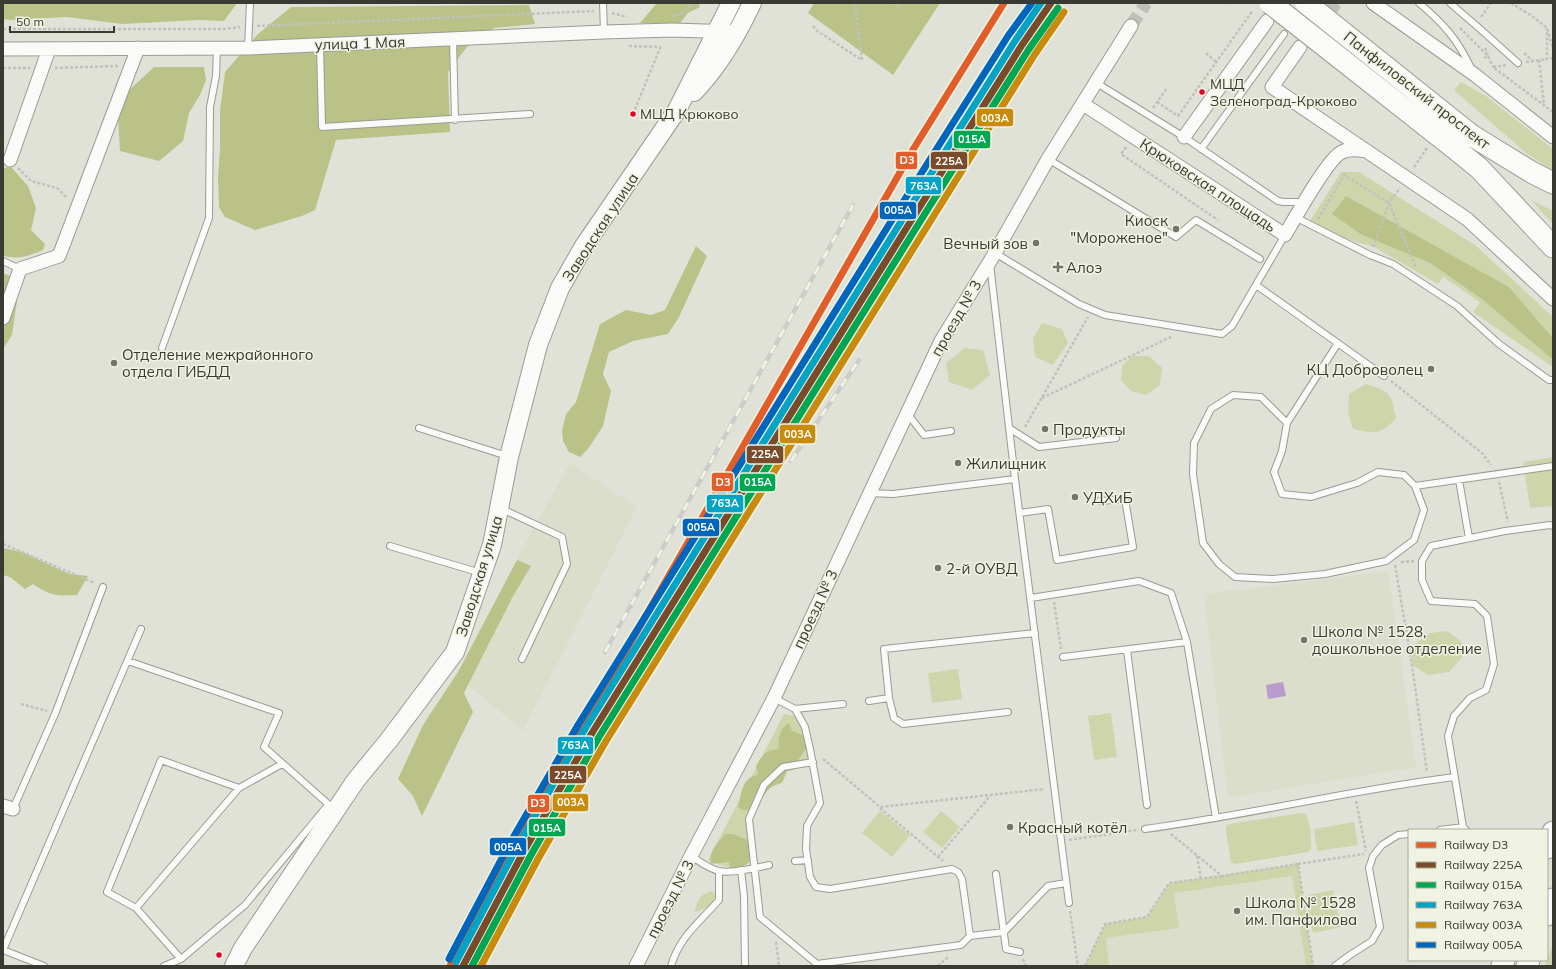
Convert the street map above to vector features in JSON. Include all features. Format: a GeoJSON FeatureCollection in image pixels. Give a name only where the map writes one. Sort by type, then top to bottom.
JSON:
{"type":"FeatureCollection","features":[{"type":"Feature","properties":{"kind":"main road","name":"Заводская улица"},"geometry":{"type":"LineString","coordinates":[[234,966],[243,948],[332,808],[389,740],[455,652],[492,545],[509,457],[538,345],[560,288],[584,246],[677,110],[731,3]]}},
{"type":"Feature","properties":{"kind":"main road","name":"Заводская улица"},"geometry":{"type":"LineString","coordinates":[[677,110],[696,90],[717,64],[738,32],[752,3]]}},
{"type":"Feature","properties":{"kind":"main road","name":"Панфиловский проспект"},"geometry":{"type":"LineString","coordinates":[[1306,3],[1471,134],[1533,173],[1553,183]]}},
{"type":"Feature","properties":{"kind":"main road","name":"Панфиловский проспект"},"geometry":{"type":"LineString","coordinates":[[1264,11],[1458,151],[1479,168],[1553,247]]}},
{"type":"Feature","properties":{"kind":"main road"},"geometry":{"type":"LineString","coordinates":[[1548,845],[1553,832]]}},
{"type":"Feature","properties":{"kind":"main road"},"geometry":{"type":"LineString","coordinates":[[1548,912],[1553,899]]}},
{"type":"Feature","properties":{"kind":"street"},"geometry":{"type":"LineString","coordinates":[[1373,3],[1474,75],[1553,137]]}},
{"type":"Feature","properties":{"kind":"street","name":"Крюковская площадь"},"geometry":{"type":"LineString","coordinates":[[1184,137],[1264,11]]}},
{"type":"Feature","properties":{"kind":"street","name":"проезд № 3"},"geometry":{"type":"LineString","coordinates":[[636,966],[691,856],[774,698],[906,412],[941,341],[992,258],[1048,159],[1131,26]]}},
{"type":"Feature","properties":{"kind":"street","name":"улица 1 Мая"},"geometry":{"type":"LineString","coordinates":[[3,49],[248,48],[604,32],[672,30],[738,32]]}},
{"type":"Feature","properties":{"kind":"street"},"geometry":{"type":"LineString","coordinates":[[1300,47],[1272,87],[1467,219],[1553,299]]}},
{"type":"Feature","properties":{"kind":"street"},"geometry":{"type":"LineString","coordinates":[[3,318],[20,269],[59,256],[138,48]]}},
{"type":"Feature","properties":{"kind":"street"},"geometry":{"type":"LineString","coordinates":[[10,160],[49,49]]}},
{"type":"Feature","properties":{"kind":"street","name":"Крюковская площадь"},"geometry":{"type":"LineString","coordinates":[[1083,104],[1285,235],[1304,201],[1335,157],[1343,151],[1355,149],[1368,151]]}},
{"type":"Feature","properties":{"kind":"lane"},"geometry":{"type":"LineString","coordinates":[[248,48],[250,3]]}},
{"type":"Feature","properties":{"kind":"lane"},"geometry":{"type":"LineString","coordinates":[[603,3],[604,32]]}},
{"type":"Feature","properties":{"kind":"lane"},"geometry":{"type":"LineString","coordinates":[[1419,3],[1439,19],[1462,48],[1474,75]]}},
{"type":"Feature","properties":{"kind":"lane"},"geometry":{"type":"LineString","coordinates":[[1450,3],[1518,63]]}},
{"type":"Feature","properties":{"kind":"lane"},"geometry":{"type":"LineString","coordinates":[[1201,149],[1284,34]]}},
{"type":"Feature","properties":{"kind":"lane"},"geometry":{"type":"LineString","coordinates":[[452,39],[455,120]]}},
{"type":"Feature","properties":{"kind":"lane"},"geometry":{"type":"LineString","coordinates":[[320,45],[322,127],[455,120],[530,114]]}},
{"type":"Feature","properties":{"kind":"lane"},"geometry":{"type":"LineString","coordinates":[[162,348],[210,218],[210,107],[216,76],[216,47]]}},
{"type":"Feature","properties":{"kind":"lane"},"geometry":{"type":"LineString","coordinates":[[1095,82],[1184,137],[1278,201],[1304,201]]}},
{"type":"Feature","properties":{"kind":"lane"},"geometry":{"type":"LineString","coordinates":[[1048,159],[1176,237],[1196,220],[1260,259]]}},
{"type":"Feature","properties":{"kind":"lane"},"geometry":{"type":"LineString","coordinates":[[1295,217],[1370,255],[1393,264],[1457,306],[1499,344],[1549,380],[1553,380]]}},
{"type":"Feature","properties":{"kind":"lane"},"geometry":{"type":"LineString","coordinates":[[992,258],[1079,304],[1105,315],[1222,334],[1232,326],[1285,235]]}},
{"type":"Feature","properties":{"kind":"lane"},"geometry":{"type":"LineString","coordinates":[[992,258],[1015,479],[1031,598],[1053,788],[1069,903]]}},
{"type":"Feature","properties":{"kind":"lane"},"geometry":{"type":"LineString","coordinates":[[3,260],[20,269]]}},
{"type":"Feature","properties":{"kind":"lane"},"geometry":{"type":"LineString","coordinates":[[1256,285],[1384,376]]}},
{"type":"Feature","properties":{"kind":"lane"},"geometry":{"type":"LineString","coordinates":[[1286,423],[1261,397],[1233,395],[1211,409],[1194,443],[1193,474],[1203,543],[1219,564],[1235,577],[1273,579],[1325,574],[1386,561],[1414,540],[1424,510],[1415,486],[1404,475],[1378,472],[1357,483],[1311,497],[1282,494],[1274,472],[1282,451],[1286,423],[1338,344]]}},
{"type":"Feature","properties":{"kind":"lane"},"geometry":{"type":"LineString","coordinates":[[906,412],[924,434],[951,431]]}},
{"type":"Feature","properties":{"kind":"lane"},"geometry":{"type":"LineString","coordinates":[[419,428],[509,457]]}},
{"type":"Feature","properties":{"kind":"lane"},"geometry":{"type":"LineString","coordinates":[[1009,428],[1039,447],[1116,438]]}},
{"type":"Feature","properties":{"kind":"lane"},"geometry":{"type":"LineString","coordinates":[[1415,486],[1553,466]]}},
{"type":"Feature","properties":{"kind":"lane"},"geometry":{"type":"LineString","coordinates":[[869,493],[893,494],[1015,479]]}},
{"type":"Feature","properties":{"kind":"lane"},"geometry":{"type":"LineString","coordinates":[[1459,480],[1470,538]]}},
{"type":"Feature","properties":{"kind":"lane"},"geometry":{"type":"LineString","coordinates":[[1020,513],[1048,509],[1057,560],[1133,547],[1125,499],[1100,501]]}},
{"type":"Feature","properties":{"kind":"lane"},"geometry":{"type":"LineString","coordinates":[[500,508],[562,537],[567,564],[522,659]]}},
{"type":"Feature","properties":{"kind":"lane"},"geometry":{"type":"LineString","coordinates":[[1464,829],[1448,736],[1454,716],[1470,698],[1486,690],[1494,664],[1487,616],[1475,604],[1431,601],[1422,580],[1422,561],[1431,546],[1517,530],[1550,525],[1553,526]]}},
{"type":"Feature","properties":{"kind":"lane"},"geometry":{"type":"LineString","coordinates":[[390,546],[482,574]]}},
{"type":"Feature","properties":{"kind":"lane"},"geometry":{"type":"LineString","coordinates":[[1031,598],[1139,581],[1171,593],[1188,642],[1216,818]]}},
{"type":"Feature","properties":{"kind":"lane"},"geometry":{"type":"LineString","coordinates":[[8,807],[55,714],[103,587]]}},
{"type":"Feature","properties":{"kind":"lane"},"geometry":{"type":"LineString","coordinates":[[44,966],[3,950],[141,629]]}},
{"type":"Feature","properties":{"kind":"lane"},"geometry":{"type":"LineString","coordinates":[[1008,712],[903,724],[894,718],[889,698],[884,649],[1035,633]]}},
{"type":"Feature","properties":{"kind":"lane"},"geometry":{"type":"LineString","coordinates":[[1063,657],[1188,642]]}},
{"type":"Feature","properties":{"kind":"lane"},"geometry":{"type":"LineString","coordinates":[[1127,650],[1147,805]]}},
{"type":"Feature","properties":{"kind":"lane"},"geometry":{"type":"LineString","coordinates":[[128,661],[279,712],[264,747],[332,808],[245,905],[180,959],[164,966]]}},
{"type":"Feature","properties":{"kind":"lane"},"geometry":{"type":"LineString","coordinates":[[774,698],[795,709],[805,727],[813,762],[820,803],[807,826],[806,849],[810,877],[816,887],[830,889],[952,869],[958,872],[962,879],[970,936]]}},
{"type":"Feature","properties":{"kind":"lane"},"geometry":{"type":"LineString","coordinates":[[869,701],[889,698]]}},
{"type":"Feature","properties":{"kind":"lane"},"geometry":{"type":"LineString","coordinates":[[795,709],[843,704]]}},
{"type":"Feature","properties":{"kind":"lane"},"geometry":{"type":"LineString","coordinates":[[180,959],[136,908],[107,892],[161,760],[239,788]]}},
{"type":"Feature","properties":{"kind":"lane"},"geometry":{"type":"LineString","coordinates":[[813,762],[783,767],[764,785],[749,819],[760,916],[817,964],[961,945],[970,936],[1004,932],[1048,886],[1066,883]]}},
{"type":"Feature","properties":{"kind":"lane"},"geometry":{"type":"LineString","coordinates":[[136,908],[239,788],[282,764]]}},
{"type":"Feature","properties":{"kind":"lane"},"geometry":{"type":"LineString","coordinates":[[1145,829],[1216,818],[1355,792],[1454,777]]}},
{"type":"Feature","properties":{"kind":"lane"},"geometry":{"type":"LineString","coordinates":[[1335,966],[1350,954],[1372,941],[1380,927],[1369,868],[1373,856],[1382,845],[1398,836],[1408,834]]}},
{"type":"Feature","properties":{"kind":"lane"},"geometry":{"type":"LineString","coordinates":[[691,856],[719,871],[741,870],[769,865]]}},
{"type":"Feature","properties":{"kind":"lane"},"geometry":{"type":"LineString","coordinates":[[795,861],[808,860]]}},
{"type":"Feature","properties":{"kind":"lane"},"geometry":{"type":"LineString","coordinates":[[741,870],[744,896],[745,966]]}},
{"type":"Feature","properties":{"kind":"lane"},"geometry":{"type":"LineString","coordinates":[[671,966],[675,952],[685,936],[719,900],[719,871]]}},
{"type":"Feature","properties":{"kind":"lane"},"geometry":{"type":"LineString","coordinates":[[996,874],[1006,949],[1020,952]]}},
{"type":"Feature","properties":{"kind":"path"},"geometry":{"type":"LineString","coordinates":[[813,26],[817,32],[862,60],[855,3]]}},
{"type":"Feature","properties":{"kind":"path"},"geometry":{"type":"LineString","coordinates":[[893,3],[898,6],[900,3]]}},
{"type":"Feature","properties":{"kind":"path"},"geometry":{"type":"LineString","coordinates":[[1511,3],[1532,16],[1547,28],[1553,49]]}},
{"type":"Feature","properties":{"kind":"path"},"geometry":{"type":"LineString","coordinates":[[3,29],[225,29],[249,26],[603,11],[630,18]]}},
{"type":"Feature","properties":{"kind":"path"},"geometry":{"type":"LineString","coordinates":[[1167,88],[1157,102],[1178,116],[1216,62],[1264,11]]}},
{"type":"Feature","properties":{"kind":"path"},"geometry":{"type":"LineString","coordinates":[[1476,12],[1487,21]]}},
{"type":"Feature","properties":{"kind":"path"},"geometry":{"type":"LineString","coordinates":[[668,17],[681,14]]}},
{"type":"Feature","properties":{"kind":"path"},"geometry":{"type":"LineString","coordinates":[[1458,27],[1488,56],[1493,67],[1553,112]]}},
{"type":"Feature","properties":{"kind":"path"},"geometry":{"type":"LineString","coordinates":[[1547,28],[1547,59]]}},
{"type":"Feature","properties":{"kind":"path"},"geometry":{"type":"LineString","coordinates":[[633,114],[661,47],[672,30]]}},
{"type":"Feature","properties":{"kind":"path"},"geometry":{"type":"LineString","coordinates":[[1521,51],[1533,61],[1553,58]]}},
{"type":"Feature","properties":{"kind":"path"},"geometry":{"type":"LineString","coordinates":[[1206,53],[1216,62]]}},
{"type":"Feature","properties":{"kind":"path"},"geometry":{"type":"LineString","coordinates":[[1493,67],[1547,59]]}},
{"type":"Feature","properties":{"kind":"path"},"geometry":{"type":"LineString","coordinates":[[1539,60],[1544,105]]}},
{"type":"Feature","properties":{"kind":"path"},"geometry":{"type":"LineString","coordinates":[[3,68],[42,68]]}},
{"type":"Feature","properties":{"kind":"path"},"geometry":{"type":"LineString","coordinates":[[1370,255],[1389,203],[1427,148]]}},
{"type":"Feature","properties":{"kind":"path"},"geometry":{"type":"LineString","coordinates":[[10,160],[31,181],[57,188],[77,208]]}},
{"type":"Feature","properties":{"kind":"path"},"geometry":{"type":"LineString","coordinates":[[1314,227],[1344,175],[1389,203],[1422,283]]}},
{"type":"Feature","properties":{"kind":"path"},"geometry":{"type":"LineString","coordinates":[[1021,435],[1092,310]]}},
{"type":"Feature","properties":{"kind":"path"},"geometry":{"type":"LineString","coordinates":[[1042,398],[1190,328]]}},
{"type":"Feature","properties":{"kind":"path"},"geometry":{"type":"LineString","coordinates":[[1384,376],[1482,453],[1497,474],[1506,513]]}},
{"type":"Feature","properties":{"kind":"path"},"geometry":{"type":"LineString","coordinates":[[3,544],[103,587]]}},
{"type":"Feature","properties":{"kind":"path"},"geometry":{"type":"LineString","coordinates":[[1422,561],[1394,563],[1412,665],[1428,780]]}},
{"type":"Feature","properties":{"kind":"path"},"geometry":{"type":"LineString","coordinates":[[1052,594],[1063,657]]}},
{"type":"Feature","properties":{"kind":"path"},"geometry":{"type":"LineString","coordinates":[[21,704],[55,714]]}},
{"type":"Feature","properties":{"kind":"path"},"geometry":{"type":"LineString","coordinates":[[810,749],[952,869]]}},
{"type":"Feature","properties":{"kind":"path"},"geometry":{"type":"LineString","coordinates":[[880,807],[1053,788]]}},
{"type":"Feature","properties":{"kind":"path"},"geometry":{"type":"LineString","coordinates":[[1084,966],[1105,924],[1147,918],[1169,883],[1366,854],[1355,792]]}},
{"type":"Feature","properties":{"kind":"path"},"geometry":{"type":"LineString","coordinates":[[938,858],[990,795]]}},
{"type":"Feature","properties":{"kind":"path"},"geometry":{"type":"LineString","coordinates":[[1161,827],[1222,876]]}},
{"type":"Feature","properties":{"kind":"path"},"geometry":{"type":"LineString","coordinates":[[1060,841],[1145,829]]}},
{"type":"Feature","properties":{"kind":"path"},"geometry":{"type":"LineString","coordinates":[[1197,855],[1201,879]]}},
{"type":"Feature","properties":{"kind":"path"},"geometry":{"type":"LineString","coordinates":[[1298,864],[1313,966]]}},
{"type":"Feature","properties":{"kind":"path"},"geometry":{"type":"LineString","coordinates":[[1069,903],[1078,966]]}},
{"type":"Feature","properties":{"kind":"path"},"geometry":{"type":"LineString","coordinates":[[774,928],[779,966]]}},
{"type":"Feature","properties":{"kind":"shaded area"},"geometry":{"type":"Polygon","coordinates":[[[570,463],[637,507],[523,731],[462,680],[520,553],[570,463]]]}},
{"type":"Feature","properties":{"kind":"shaded area","name":"Школа № 1528, дошкольное отделение"},"geometry":{"type":"Polygon","coordinates":[[[1388,571],[1416,767],[1228,798],[1204,594],[1388,571]]]}},
{"type":"Feature","properties":{"kind":"shaded area"},"geometry":{"type":"Polygon","coordinates":[[[1283,682],[1286,696],[1268,699],[1266,685],[1283,682]]]}},
{"type":"Feature","properties":{"kind":"shaded area","name":"Школа № 1528 им. Панфилова"},"geometry":{"type":"Polygon","coordinates":[[[1292,876],[1306,966],[1109,966],[1106,938],[1179,928],[1174,893],[1292,876]]]}},
{"type":"Feature","properties":{"kind":"green space"},"geometry":{"type":"Polygon","coordinates":[[[3,3],[237,3],[224,21],[199,20],[122,24],[67,17],[11,20],[3,19],[3,3]]]}},
{"type":"Feature","properties":{"kind":"green space"},"geometry":{"type":"Polygon","coordinates":[[[657,3],[698,3],[700,7],[688,13],[680,23],[640,23],[657,3]]]}},
{"type":"Feature","properties":{"kind":"green space"},"geometry":{"type":"Polygon","coordinates":[[[814,3],[940,3],[893,75],[808,13],[814,3]]]}},
{"type":"Feature","properties":{"kind":"green space"},"geometry":{"type":"Polygon","coordinates":[[[529,5],[535,24],[494,28],[470,43],[448,72],[450,132],[336,140],[315,210],[302,216],[255,230],[225,217],[219,207],[218,178],[220,111],[225,72],[258,34],[291,7],[529,5]]]}},
{"type":"Feature","properties":{"kind":"green space"},"geometry":{"type":"Polygon","coordinates":[[[154,67],[204,67],[206,80],[200,95],[189,113],[183,141],[159,161],[120,151],[118,118],[124,95],[154,67]]]}},
{"type":"Feature","properties":{"kind":"green space"},"geometry":{"type":"Polygon","coordinates":[[[1461,82],[1486,96],[1553,149],[1553,171],[1526,153],[1454,90],[1461,82]]]}},
{"type":"Feature","properties":{"kind":"green space"},"geometry":{"type":"Polygon","coordinates":[[[11,167],[28,186],[36,208],[31,230],[45,244],[43,250],[18,257],[8,257],[3,255],[3,168],[11,167]]]}},
{"type":"Feature","properties":{"kind":"green space"},"geometry":{"type":"Polygon","coordinates":[[[1341,172],[1359,172],[1475,245],[1553,317],[1553,338],[1509,287],[1346,196],[1333,214],[1362,235],[1430,263],[1483,300],[1553,360],[1553,367],[1473,312],[1480,302],[1443,277],[1438,284],[1374,247],[1306,227],[1341,172]]]}},
{"type":"Feature","properties":{"kind":"green space"},"geometry":{"type":"Polygon","coordinates":[[[1346,196],[1509,287],[1553,338],[1553,360],[1483,300],[1430,263],[1362,235],[1332,214],[1346,196]]]}},
{"type":"Feature","properties":{"kind":"green space"},"geometry":{"type":"Polygon","coordinates":[[[1531,200],[1553,211],[1553,224],[1531,200]]]}},
{"type":"Feature","properties":{"kind":"green space"},"geometry":{"type":"Polygon","coordinates":[[[696,246],[707,256],[679,317],[668,334],[633,341],[609,352],[603,374],[611,391],[603,426],[588,449],[580,457],[569,452],[563,441],[562,430],[566,414],[576,402],[600,324],[626,310],[651,315],[665,310],[696,246]]]}},
{"type":"Feature","properties":{"kind":"green space"},"geometry":{"type":"Polygon","coordinates":[[[3,273],[13,277],[18,294],[12,335],[3,349],[3,273]]]}},
{"type":"Feature","properties":{"kind":"green space"},"geometry":{"type":"Polygon","coordinates":[[[1042,323],[1062,329],[1068,343],[1053,365],[1035,357],[1033,338],[1042,323]]]}},
{"type":"Feature","properties":{"kind":"green space"},"geometry":{"type":"Polygon","coordinates":[[[965,348],[983,350],[990,375],[972,390],[949,382],[946,363],[965,348]]]}},
{"type":"Feature","properties":{"kind":"green space"},"geometry":{"type":"Polygon","coordinates":[[[1132,356],[1149,356],[1162,368],[1160,385],[1146,395],[1131,391],[1121,380],[1122,366],[1132,356]]]}},
{"type":"Feature","properties":{"kind":"green space"},"geometry":{"type":"Polygon","coordinates":[[[1366,384],[1381,389],[1391,398],[1393,403],[1396,418],[1386,428],[1377,432],[1366,432],[1353,429],[1348,413],[1349,394],[1366,384]]]}},
{"type":"Feature","properties":{"kind":"green space"},"geometry":{"type":"Polygon","coordinates":[[[1553,457],[1553,506],[1530,508],[1523,462],[1553,457]]]}},
{"type":"Feature","properties":{"kind":"green space"},"geometry":{"type":"Polygon","coordinates":[[[3,548],[22,552],[69,574],[88,576],[77,595],[49,593],[33,584],[25,589],[10,577],[3,575],[3,548]]]}},
{"type":"Feature","properties":{"kind":"green space"},"geometry":{"type":"Polygon","coordinates":[[[517,560],[531,566],[512,598],[464,693],[473,712],[422,816],[413,796],[398,779],[423,725],[458,672],[517,560]]]}},
{"type":"Feature","properties":{"kind":"green space"},"geometry":{"type":"Polygon","coordinates":[[[1447,631],[1461,641],[1464,655],[1449,672],[1428,675],[1412,665],[1413,645],[1430,633],[1447,631]]]}},
{"type":"Feature","properties":{"kind":"green space"},"geometry":{"type":"Polygon","coordinates":[[[958,669],[962,699],[932,703],[928,673],[958,669]]]}},
{"type":"Feature","properties":{"kind":"green space"},"geometry":{"type":"Polygon","coordinates":[[[1111,713],[1117,757],[1094,760],[1088,716],[1111,713]]]}},
{"type":"Feature","properties":{"kind":"green space"},"geometry":{"type":"Polygon","coordinates":[[[784,714],[800,717],[813,762],[783,767],[764,785],[749,819],[754,862],[726,867],[708,860],[784,714]]]}},
{"type":"Feature","properties":{"kind":"green space"},"geometry":{"type":"Polygon","coordinates":[[[789,723],[792,731],[803,735],[809,744],[793,770],[787,771],[782,783],[773,786],[767,792],[758,808],[748,810],[741,809],[738,807],[745,783],[748,779],[758,775],[756,766],[767,752],[779,749],[778,741],[781,731],[789,723]]]}},
{"type":"Feature","properties":{"kind":"green space"},"geometry":{"type":"Polygon","coordinates":[[[880,811],[910,835],[892,857],[862,833],[880,811]]]}},
{"type":"Feature","properties":{"kind":"green space"},"geometry":{"type":"Polygon","coordinates":[[[941,811],[960,827],[942,848],[923,832],[941,811]]]}},
{"type":"Feature","properties":{"kind":"green space"},"geometry":{"type":"Polygon","coordinates":[[[1302,813],[1306,814],[1309,822],[1311,849],[1308,852],[1235,864],[1231,862],[1226,826],[1229,824],[1302,813]]]}},
{"type":"Feature","properties":{"kind":"green space"},"geometry":{"type":"Polygon","coordinates":[[[1354,822],[1358,845],[1317,851],[1314,829],[1354,822]]]}},
{"type":"Feature","properties":{"kind":"green space"},"geometry":{"type":"Polygon","coordinates":[[[725,834],[733,834],[747,840],[752,858],[746,865],[730,871],[729,862],[711,864],[710,859],[712,851],[725,834]]]}},
{"type":"Feature","properties":{"kind":"green space"},"geometry":{"type":"Polygon","coordinates":[[[1298,864],[1313,966],[1306,966],[1292,876],[1174,893],[1179,928],[1106,938],[1109,966],[1085,966],[1105,924],[1147,917],[1169,883],[1298,864]]]}},
{"type":"Feature","properties":{"kind":"green space"},"geometry":{"type":"Polygon","coordinates":[[[1333,890],[1341,927],[1313,933],[1305,896],[1333,890]]]}},
{"type":"Feature","properties":{"kind":"green space"},"geometry":{"type":"Polygon","coordinates":[[[712,891],[716,895],[713,902],[702,910],[695,912],[700,898],[712,891]]]}},
{"type":"Feature","properties":{"kind":"green space"},"geometry":{"type":"Polygon","coordinates":[[[1553,944],[1553,966],[1545,966],[1553,944]]]}},
{"type":"Feature","properties":{"kind":"tunnel"},"geometry":{"type":"LineString","coordinates":[[1131,26],[1146,3]]}},
{"type":"Feature","properties":{"kind":"tunnel"},"geometry":{"type":"LineString","coordinates":[[1306,41],[1336,3]]}},
{"type":"Feature","properties":{"kind":"railway"},"geometry":{"type":"LineString","coordinates":[[605,652],[853,205]]}},
{"type":"Feature","properties":{"kind":"railway"},"geometry":{"type":"LineString","coordinates":[[791,461],[859,360]]}},
{"type":"Feature","properties":{"kind":"rail line","name":"D3"},"geometry":{"type":"LineString","coordinates":[[450,966],[514,846],[914,148],[1004,3]]}},
{"type":"Feature","properties":{"kind":"rail line","name":"005А"},"geometry":{"type":"LineString","coordinates":[[449,959],[510,843],[578,725],[905,199],[1008,36],[1032,3]]}},
{"type":"Feature","properties":{"kind":"rail line","name":"763А"},"geometry":{"type":"LineString","coordinates":[[456,962],[517,847],[585,729],[912,204],[1015,41],[1041,3]]}},
{"type":"Feature","properties":{"kind":"rail line","name":"225А"},"geometry":{"type":"LineString","coordinates":[[463,966],[524,851],[592,733],[919,208],[1022,45],[1051,3]]}},
{"type":"Feature","properties":{"kind":"rail line","name":"015А"},"geometry":{"type":"LineString","coordinates":[[472,966],[531,855],[599,737],[926,212],[1029,49],[1058,8]]}},
{"type":"Feature","properties":{"kind":"rail line","name":"003А"},"geometry":{"type":"LineString","coordinates":[[481,966],[538,859],[606,741],[1035,54],[1064,12]]}},
{"type":"Feature","properties":{"kind":"place","name":"МЦД Зеленоград-Крюково"},"geometry":{"type":"Point","coordinates":[1202,92]}},
{"type":"Feature","properties":{"kind":"place","name":"МЦД Крюково"},"geometry":{"type":"Point","coordinates":[633,114]}},
{"type":"Feature","properties":{"kind":"place","name":"Киоск \"Мороженое\""},"geometry":{"type":"Point","coordinates":[1176,229]}},
{"type":"Feature","properties":{"kind":"place","name":"Вечный зов"},"geometry":{"type":"Point","coordinates":[1036,243]}},
{"type":"Feature","properties":{"kind":"place","name":"Алоэ"},"geometry":{"type":"Point","coordinates":[1058,267]}},
{"type":"Feature","properties":{"kind":"place","name":"Отделение межрайонного отдела ГИБДД"},"geometry":{"type":"Point","coordinates":[114,363]}},
{"type":"Feature","properties":{"kind":"place","name":"КЦ Доброволец"},"geometry":{"type":"Point","coordinates":[1431,369]}},
{"type":"Feature","properties":{"kind":"place","name":"Продукты"},"geometry":{"type":"Point","coordinates":[1045,429]}},
{"type":"Feature","properties":{"kind":"place","name":"Жилищник"},"geometry":{"type":"Point","coordinates":[958,463]}},
{"type":"Feature","properties":{"kind":"place","name":"УДХиБ"},"geometry":{"type":"Point","coordinates":[1075,497]}},
{"type":"Feature","properties":{"kind":"place","name":"2-й ОУВД"},"geometry":{"type":"Point","coordinates":[938,568]}},
{"type":"Feature","properties":{"kind":"place","name":"Школа № 1528, дошкольное отделение"},"geometry":{"type":"Point","coordinates":[1304,640]}},
{"type":"Feature","properties":{"kind":"place","name":"Красный котёл"},"geometry":{"type":"Point","coordinates":[1010,827]}},
{"type":"Feature","properties":{"kind":"place","name":"Школа № 1528 им. Панфилова"},"geometry":{"type":"Point","coordinates":[1237,911]}}]}
